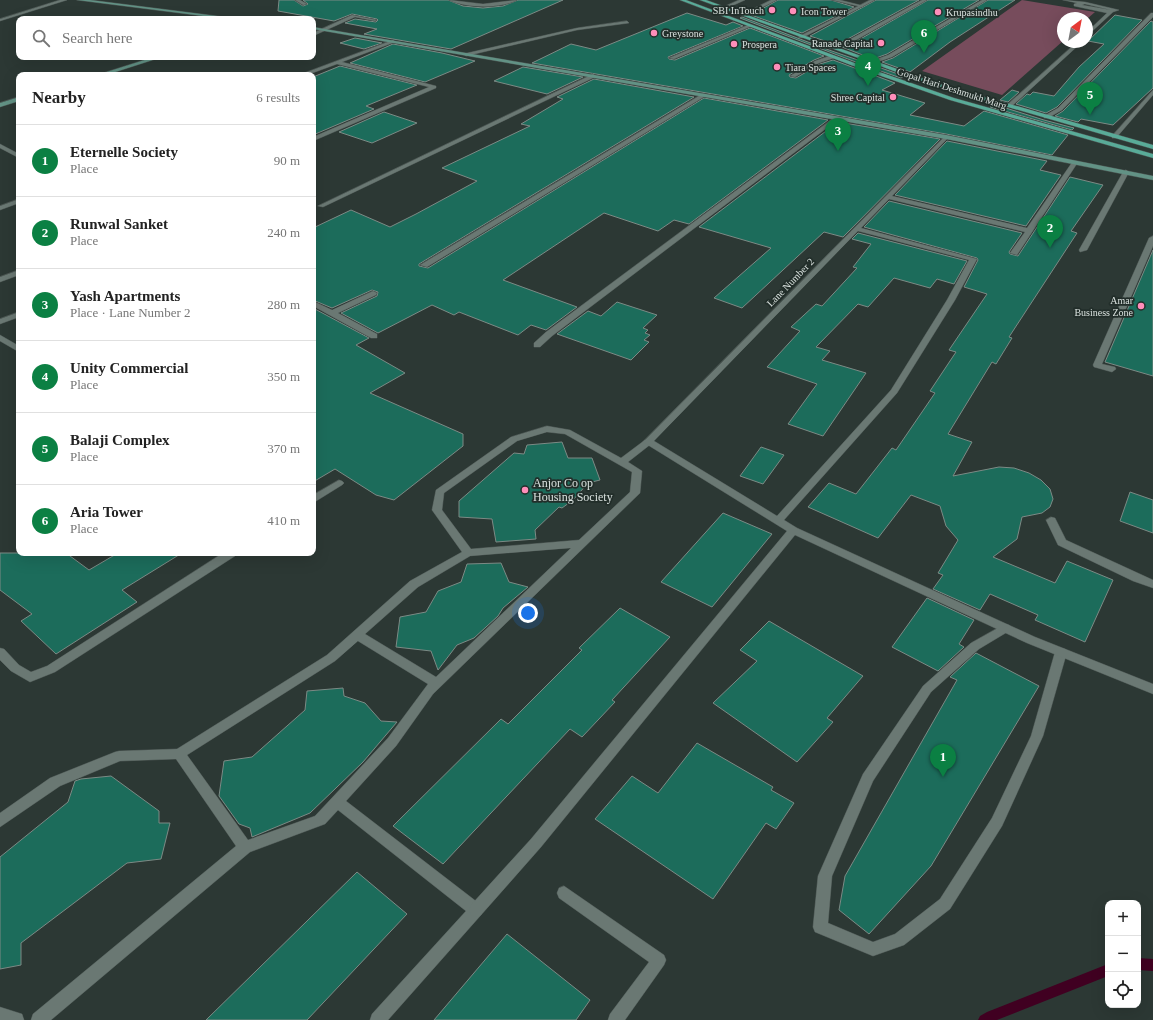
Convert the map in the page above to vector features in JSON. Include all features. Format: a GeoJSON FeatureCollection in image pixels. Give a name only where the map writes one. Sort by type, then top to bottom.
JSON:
{"type":"FeatureCollection","features":[{"type":"Feature","properties":{"kind":"main road","name":"Gopal Hari Deshmukh Marg"},"geometry":{"type":"LineString","coordinates":[[682,0],[832,57],[952,99],[1153,156]]}},
{"type":"Feature","properties":{"kind":"main road","name":"Gopal Hari Deshmukh Marg"},"geometry":{"type":"LineString","coordinates":[[702,0],[830,48],[872,62],[1009,106],[1153,148]]}},
{"type":"Feature","properties":{"kind":"street"},"geometry":{"type":"LineString","coordinates":[[0,20],[65,0]]}},
{"type":"Feature","properties":{"kind":"street"},"geometry":{"type":"LineString","coordinates":[[79,0],[214,16]]}},
{"type":"Feature","properties":{"kind":"street"},"geometry":{"type":"LineString","coordinates":[[297,0],[305,4]]}},
{"type":"Feature","properties":{"kind":"street"},"geometry":{"type":"LineString","coordinates":[[451,0],[487,6],[515,0]]}},
{"type":"Feature","properties":{"kind":"street"},"geometry":{"type":"LineString","coordinates":[[714,12],[744,0]]}},
{"type":"Feature","properties":{"kind":"street"},"geometry":{"type":"LineString","coordinates":[[743,15],[775,0]]}},
{"type":"Feature","properties":{"kind":"street"},"geometry":{"type":"LineString","coordinates":[[834,0],[862,6]]}},
{"type":"Feature","properties":{"kind":"street"},"geometry":{"type":"LineString","coordinates":[[800,37],[873,0]]}},
{"type":"Feature","properties":{"kind":"street"},"geometry":{"type":"LineString","coordinates":[[830,48],[847,43],[925,0]]}},
{"type":"Feature","properties":{"kind":"street"},"geometry":{"type":"LineString","coordinates":[[872,62],[890,56],[985,0]]}},
{"type":"Feature","properties":{"kind":"street"},"geometry":{"type":"LineString","coordinates":[[1065,0],[1117,10],[1112,12],[1093,29]]}},
{"type":"Feature","properties":{"kind":"street"},"geometry":{"type":"LineString","coordinates":[[1090,0],[1085,4],[1076,5],[1112,12]]}},
{"type":"Feature","properties":{"kind":"street"},"geometry":{"type":"LineString","coordinates":[[340,14],[375,20]]}},
{"type":"Feature","properties":{"kind":"street"},"geometry":{"type":"LineString","coordinates":[[1046,117],[1060,109],[1153,14]]}},
{"type":"Feature","properties":{"kind":"street"},"geometry":{"type":"LineString","coordinates":[[316,34],[354,16]]}},
{"type":"Feature","properties":{"kind":"street"},"geometry":{"type":"LineString","coordinates":[[466,54],[577,29],[627,22]]}},
{"type":"Feature","properties":{"kind":"street"},"geometry":{"type":"LineString","coordinates":[[672,58],[750,26]]}},
{"type":"Feature","properties":{"kind":"street"},"geometry":{"type":"LineString","coordinates":[[316,29],[946,137],[1153,178]]}},
{"type":"Feature","properties":{"kind":"street"},"geometry":{"type":"LineString","coordinates":[[310,72],[393,41]]}},
{"type":"Feature","properties":{"kind":"street"},"geometry":{"type":"LineString","coordinates":[[1009,106],[1073,48]]}},
{"type":"Feature","properties":{"kind":"street"},"geometry":{"type":"LineString","coordinates":[[792,76],[817,62],[832,57]]}},
{"type":"Feature","properties":{"kind":"street"},"geometry":{"type":"LineString","coordinates":[[110,72],[149,60]]}},
{"type":"Feature","properties":{"kind":"street"},"geometry":{"type":"LineString","coordinates":[[316,138],[434,87],[337,62]]}},
{"type":"Feature","properties":{"kind":"street"},"geometry":{"type":"LineString","coordinates":[[321,206],[593,76]]}},
{"type":"Feature","properties":{"kind":"street"},"geometry":{"type":"LineString","coordinates":[[1114,137],[1153,92]]}},
{"type":"Feature","properties":{"kind":"street"},"geometry":{"type":"LineString","coordinates":[[424,265],[704,95]]}},
{"type":"Feature","properties":{"kind":"street"},"geometry":{"type":"LineString","coordinates":[[0,105],[16,100]]}},
{"type":"Feature","properties":{"kind":"street"},"geometry":{"type":"LineString","coordinates":[[537,345],[549,334],[837,118]]}},
{"type":"Feature","properties":{"kind":"street","name":"Lane Number 2"},"geometry":{"type":"LineString","coordinates":[[622,462],[648,442],[946,137]]}},
{"type":"Feature","properties":{"kind":"street"},"geometry":{"type":"LineString","coordinates":[[0,146],[16,154]]}},
{"type":"Feature","properties":{"kind":"street"},"geometry":{"type":"LineString","coordinates":[[1014,253],[1075,162]]}},
{"type":"Feature","properties":{"kind":"street"},"geometry":{"type":"LineString","coordinates":[[1083,250],[1126,172]]}},
{"type":"Feature","properties":{"kind":"street"},"geometry":{"type":"LineString","coordinates":[[888,197],[1029,231]]}},
{"type":"Feature","properties":{"kind":"street"},"geometry":{"type":"LineString","coordinates":[[0,208],[16,202]]}},
{"type":"Feature","properties":{"kind":"street"},"geometry":{"type":"LineString","coordinates":[[778,521],[894,391],[951,300],[973,259],[857,229]]}},
{"type":"Feature","properties":{"kind":"street"},"geometry":{"type":"LineString","coordinates":[[1112,369],[1097,365],[1153,238]]}},
{"type":"Feature","properties":{"kind":"street"},"geometry":{"type":"LineString","coordinates":[[0,280],[16,273]]}},
{"type":"Feature","properties":{"kind":"street"},"geometry":{"type":"LineString","coordinates":[[332,313],[373,294]]}},
{"type":"Feature","properties":{"kind":"street"},"geometry":{"type":"LineString","coordinates":[[316,305],[374,336]]}},
{"type":"Feature","properties":{"kind":"street"},"geometry":{"type":"LineString","coordinates":[[0,322],[16,315]]}},
{"type":"Feature","properties":{"kind":"street"},"geometry":{"type":"LineString","coordinates":[[0,337],[16,348]]}},
{"type":"Feature","properties":{"kind":"street"},"geometry":{"type":"LineString","coordinates":[[39,1020],[245,847],[320,820],[392,742],[437,684],[635,493],[637,470],[567,432],[547,429],[514,439],[439,492],[437,510],[468,553]]}},
{"type":"Feature","properties":{"kind":"street"},"geometry":{"type":"LineString","coordinates":[[648,442],[793,530],[1005,628],[1153,689]]}},
{"type":"Feature","properties":{"kind":"street"},"geometry":{"type":"LineString","coordinates":[[316,498],[339,483]]}},
{"type":"Feature","properties":{"kind":"street"},"geometry":{"type":"LineString","coordinates":[[1050,520],[1062,542],[1137,578],[1153,584]]}},
{"type":"Feature","properties":{"kind":"street"},"geometry":{"type":"LineString","coordinates":[[378,1020],[536,843],[793,530]]}},
{"type":"Feature","properties":{"kind":"street"},"geometry":{"type":"LineString","coordinates":[[0,822],[55,782],[120,756],[180,754],[331,658],[414,584],[468,553],[582,543]]}},
{"type":"Feature","properties":{"kind":"street"},"geometry":{"type":"LineString","coordinates":[[0,652],[15,668],[30,677],[51,669],[225,556]]}},
{"type":"Feature","properties":{"kind":"street"},"geometry":{"type":"LineString","coordinates":[[1005,628],[975,646],[927,689],[868,778],[825,876],[820,927],[873,950],[899,940],[945,904],[997,822],[1038,736],[1061,652]]}},
{"type":"Feature","properties":{"kind":"street"},"geometry":{"type":"LineString","coordinates":[[358,635],[437,684]]}},
{"type":"Feature","properties":{"kind":"street"},"geometry":{"type":"LineString","coordinates":[[180,754],[245,847]]}},
{"type":"Feature","properties":{"kind":"street"},"geometry":{"type":"LineString","coordinates":[[337,802],[476,910]]}},
{"type":"Feature","properties":{"kind":"street"},"geometry":{"type":"LineString","coordinates":[[564,893],[659,960],[616,1020]]}},
{"type":"Feature","properties":{"kind":"street"},"geometry":{"type":"LineString","coordinates":[[0,1015],[16,1020]]}},
{"type":"Feature","properties":{"kind":"shaded area"},"geometry":{"type":"Polygon","coordinates":[[[1022,0],[1095,12],[1093,14],[1093,12],[1057,12],[1057,46],[1002,95],[922,71],[1022,0]]]}},
{"type":"Feature","properties":{"kind":"building"},"geometry":{"type":"Polygon","coordinates":[[[279,0],[294,0],[303,6],[308,4],[303,0],[448,0],[463,6],[483,8],[503,6],[518,0],[563,0],[451,49],[364,34],[377,29],[345,23],[355,19],[376,22],[378,20],[377,19],[352,14],[334,21],[316,18],[316,16],[306,16],[278,11],[279,0]]]}},
{"type":"Feature","properties":{"kind":"building"},"geometry":{"type":"Polygon","coordinates":[[[778,0],[831,0],[854,7],[802,33],[751,15],[778,0]]]}},
{"type":"Feature","properties":{"kind":"building"},"geometry":{"type":"Polygon","coordinates":[[[876,0],[919,0],[844,41],[834,44],[810,36],[876,0]]]}},
{"type":"Feature","properties":{"kind":"building"},"geometry":{"type":"Polygon","coordinates":[[[928,0],[979,0],[887,54],[873,59],[842,47],[850,45],[928,0]]]}},
{"type":"Feature","properties":{"kind":"building"},"geometry":{"type":"Polygon","coordinates":[[[988,0],[1015,0],[950,42],[910,72],[882,62],[893,58],[988,0]]]}},
{"type":"Feature","properties":{"kind":"building"},"geometry":{"type":"Polygon","coordinates":[[[687,13],[726,25],[733,22],[743,26],[668,57],[669,59],[675,60],[750,28],[824,56],[814,60],[789,75],[790,77],[796,78],[820,64],[833,60],[895,83],[882,90],[925,103],[910,115],[964,126],[984,111],[1068,135],[1052,155],[946,134],[532,63],[571,44],[596,50],[687,13]]]}},
{"type":"Feature","properties":{"kind":"building"},"geometry":{"type":"Polygon","coordinates":[[[1115,15],[1142,20],[1057,107],[1046,113],[1016,104],[1027,94],[1030,95],[1033,92],[1054,96],[1079,67],[1104,44],[1093,42],[1093,36],[1115,15]]]}},
{"type":"Feature","properties":{"kind":"building"},"geometry":{"type":"Polygon","coordinates":[[[742,17],[829,50],[904,76],[901,78],[869,67],[740,18],[742,17]]]}},
{"type":"Feature","properties":{"kind":"building"},"geometry":{"type":"Polygon","coordinates":[[[1151,21],[1153,22],[1153,88],[1113,125],[1081,119],[1078,122],[1055,116],[1063,111],[1151,21]]]}},
{"type":"Feature","properties":{"kind":"building"},"geometry":{"type":"Polygon","coordinates":[[[355,38],[382,43],[364,49],[340,43],[355,38]]]}},
{"type":"Feature","properties":{"kind":"building"},"geometry":{"type":"Polygon","coordinates":[[[393,44],[475,61],[425,82],[350,63],[393,44]]]}},
{"type":"Feature","properties":{"kind":"building"},"geometry":{"type":"Polygon","coordinates":[[[340,66],[417,85],[366,106],[374,109],[316,134],[316,76],[340,66]]]}},
{"type":"Feature","properties":{"kind":"building"},"geometry":{"type":"Polygon","coordinates":[[[523,67],[583,77],[547,94],[494,81],[523,67]]]}},
{"type":"Feature","properties":{"kind":"building"},"geometry":{"type":"Polygon","coordinates":[[[594,79],[694,97],[419,264],[419,266],[428,268],[704,98],[828,120],[689,224],[674,220],[658,231],[604,213],[503,280],[577,307],[546,330],[531,325],[518,335],[459,312],[454,315],[432,305],[378,333],[341,313],[377,296],[378,292],[372,290],[332,308],[316,301],[316,227],[351,210],[390,227],[416,214],[477,181],[442,168],[530,126],[521,124],[563,99],[557,97],[594,79]]]}},
{"type":"Feature","properties":{"kind":"building"},"geometry":{"type":"Polygon","coordinates":[[[1012,90],[1019,92],[1008,102],[1000,100],[1012,90]]]}},
{"type":"Feature","properties":{"kind":"building"},"geometry":{"type":"Polygon","coordinates":[[[993,104],[1074,128],[1072,130],[990,107],[993,104]]]}},
{"type":"Feature","properties":{"kind":"building"},"geometry":{"type":"Polygon","coordinates":[[[384,112],[417,123],[372,143],[339,132],[384,112]]]}},
{"type":"Feature","properties":{"kind":"building"},"geometry":{"type":"Polygon","coordinates":[[[838,122],[940,139],[843,237],[824,232],[742,308],[714,298],[771,248],[699,227],[838,122]]]}},
{"type":"Feature","properties":{"kind":"building"},"geometry":{"type":"Polygon","coordinates":[[[947,141],[1047,161],[1040,170],[1061,175],[1026,226],[895,195],[947,141]]]}},
{"type":"Feature","properties":{"kind":"building"},"geometry":{"type":"Polygon","coordinates":[[[1070,177],[1103,185],[1071,231],[1077,233],[1009,337],[1012,338],[996,364],[992,362],[948,434],[972,442],[953,476],[999,467],[1014,468],[1029,473],[1041,480],[1050,489],[1053,499],[1050,507],[1042,513],[1022,517],[1017,539],[993,557],[1055,583],[1067,561],[1113,580],[1085,642],[1035,620],[1038,615],[990,594],[980,610],[933,589],[943,575],[938,573],[958,540],[946,526],[940,506],[911,495],[878,538],[808,507],[829,483],[856,494],[892,448],[896,450],[935,393],[930,391],[956,352],[949,350],[987,294],[964,287],[978,260],[977,258],[864,227],[889,201],[1022,233],[1009,252],[1010,254],[1018,256],[1070,177]]]}},
{"type":"Feature","properties":{"kind":"building"},"geometry":{"type":"Polygon","coordinates":[[[858,233],[967,261],[954,284],[937,279],[930,288],[894,278],[868,307],[858,304],[816,347],[830,351],[822,360],[866,373],[823,436],[788,424],[817,384],[767,367],[800,331],[791,327],[816,304],[822,306],[857,268],[853,267],[871,244],[852,239],[858,233]]]}},
{"type":"Feature","properties":{"kind":"building","name":"Amar Business Zone"},"geometry":{"type":"Polygon","coordinates":[[[1153,250],[1153,376],[1105,362],[1153,250]]]}},
{"type":"Feature","properties":{"kind":"building"},"geometry":{"type":"Polygon","coordinates":[[[617,302],[657,315],[643,328],[648,330],[645,333],[650,335],[644,340],[649,342],[631,360],[557,334],[588,311],[601,316],[617,302]]]}},
{"type":"Feature","properties":{"kind":"building"},"geometry":{"type":"Polygon","coordinates":[[[316,310],[369,338],[356,345],[405,373],[370,393],[463,434],[463,446],[394,500],[376,495],[335,469],[316,480],[316,310]]]}},
{"type":"Feature","properties":{"kind":"building","name":"Anjor Co op Housing Society"},"geometry":{"type":"Polygon","coordinates":[[[562,442],[568,458],[592,458],[600,480],[588,483],[573,500],[562,508],[559,507],[535,530],[536,539],[496,542],[492,519],[459,517],[459,501],[514,453],[524,454],[527,445],[562,442]]]}},
{"type":"Feature","properties":{"kind":"building"},"geometry":{"type":"Polygon","coordinates":[[[761,447],[784,455],[763,484],[740,476],[761,447]]]}},
{"type":"Feature","properties":{"kind":"building"},"geometry":{"type":"Polygon","coordinates":[[[1130,492],[1153,500],[1153,533],[1120,521],[1130,492]]]}},
{"type":"Feature","properties":{"kind":"building"},"geometry":{"type":"Polygon","coordinates":[[[723,513],[772,534],[712,607],[661,582],[723,513]]]}},
{"type":"Feature","properties":{"kind":"building"},"geometry":{"type":"Polygon","coordinates":[[[0,553],[16,553],[16,556],[70,556],[89,570],[113,556],[177,556],[122,590],[137,602],[56,654],[21,621],[32,614],[0,590],[0,553]]]}},
{"type":"Feature","properties":{"kind":"building"},"geometry":{"type":"Polygon","coordinates":[[[501,563],[509,582],[528,587],[503,608],[498,616],[474,638],[457,645],[438,670],[431,651],[396,647],[400,617],[426,612],[438,591],[461,582],[467,564],[501,563]]]}},
{"type":"Feature","properties":{"kind":"building"},"geometry":{"type":"Polygon","coordinates":[[[927,598],[974,620],[959,644],[964,647],[938,671],[892,647],[927,598]]]}},
{"type":"Feature","properties":{"kind":"building"},"geometry":{"type":"Polygon","coordinates":[[[620,608],[670,637],[612,700],[615,702],[582,737],[570,729],[443,864],[393,826],[501,719],[508,724],[582,650],[579,648],[620,608]]]}},
{"type":"Feature","properties":{"kind":"building"},"geometry":{"type":"Polygon","coordinates":[[[769,621],[863,676],[827,718],[833,722],[797,762],[713,703],[757,661],[740,650],[769,621]]]}},
{"type":"Feature","properties":{"kind":"building"},"geometry":{"type":"Polygon","coordinates":[[[976,653],[1039,686],[931,866],[869,934],[839,910],[845,876],[957,680],[950,677],[976,653]]]}},
{"type":"Feature","properties":{"kind":"building"},"geometry":{"type":"Polygon","coordinates":[[[343,688],[344,696],[365,703],[381,721],[397,722],[363,762],[310,813],[252,837],[250,828],[239,824],[219,796],[224,761],[252,757],[305,710],[307,691],[343,688]]]}},
{"type":"Feature","properties":{"kind":"building"},"geometry":{"type":"Polygon","coordinates":[[[697,743],[773,787],[771,790],[794,803],[776,829],[766,823],[713,899],[595,819],[632,776],[658,793],[697,743]]]}},
{"type":"Feature","properties":{"kind":"building"},"geometry":{"type":"Polygon","coordinates":[[[111,776],[159,811],[159,823],[170,823],[161,859],[127,863],[21,943],[21,965],[0,969],[0,857],[68,802],[75,781],[111,776]]]}},
{"type":"Feature","properties":{"kind":"building"},"geometry":{"type":"Polygon","coordinates":[[[357,872],[407,914],[307,1020],[206,1020],[357,872]]]}},
{"type":"Feature","properties":{"kind":"building"},"geometry":{"type":"Polygon","coordinates":[[[507,934],[590,1000],[576,1020],[434,1020],[507,934]]]}},
{"type":"Feature","properties":{"kind":"waterway"},"geometry":{"type":"LineString","coordinates":[[1141,964],[1153,965]]}},
{"type":"Feature","properties":{"kind":"waterway"},"geometry":{"type":"LineString","coordinates":[[984,1020],[1105,971]]}},
{"type":"Feature","properties":{"kind":"place","name":"SBI InTouch"},"geometry":{"type":"Point","coordinates":[772,10]}},
{"type":"Feature","properties":{"kind":"place","name":"Icon Tower"},"geometry":{"type":"Point","coordinates":[793,11]}},
{"type":"Feature","properties":{"kind":"place","name":"Krupasindhu"},"geometry":{"type":"Point","coordinates":[938,12]}},
{"type":"Feature","properties":{"kind":"place","name":"Greystone"},"geometry":{"type":"Point","coordinates":[654,33]}},
{"type":"Feature","properties":{"kind":"place","name":"Ranade Capital"},"geometry":{"type":"Point","coordinates":[881,43]}},
{"type":"Feature","properties":{"kind":"place","name":"Prospera"},"geometry":{"type":"Point","coordinates":[734,44]}},
{"type":"Feature","properties":{"kind":"place","name":"Aria Tower"},"geometry":{"type":"Point","coordinates":[924,53]}},
{"type":"Feature","properties":{"kind":"place","name":"Tiara Spaces"},"geometry":{"type":"Point","coordinates":[777,67]}},
{"type":"Feature","properties":{"kind":"place","name":"Unity Commercial"},"geometry":{"type":"Point","coordinates":[868,86]}},
{"type":"Feature","properties":{"kind":"place","name":"Shree Capital"},"geometry":{"type":"Point","coordinates":[893,97]}},
{"type":"Feature","properties":{"kind":"place","name":"Balaji Complex"},"geometry":{"type":"Point","coordinates":[1090,115]}},
{"type":"Feature","properties":{"kind":"place","name":"Yash Apartments"},"geometry":{"type":"Point","coordinates":[838,151]}},
{"type":"Feature","properties":{"kind":"place","name":"Runwal Sanket"},"geometry":{"type":"Point","coordinates":[1050,248]}},
{"type":"Feature","properties":{"kind":"place","name":"Amar Business Zone"},"geometry":{"type":"Point","coordinates":[1141,306]}},
{"type":"Feature","properties":{"kind":"place","name":"Anjor Co op Housing Society"},"geometry":{"type":"Point","coordinates":[525,490]}},
{"type":"Feature","properties":{"kind":"place","name":"Eternelle Society"},"geometry":{"type":"Point","coordinates":[943,777]}}]}
